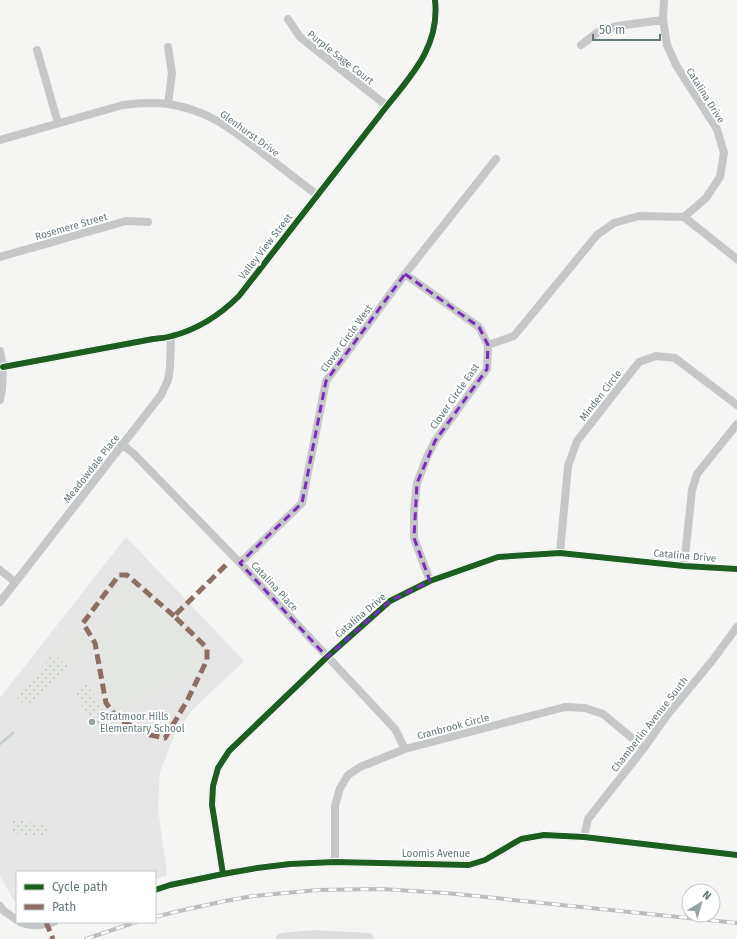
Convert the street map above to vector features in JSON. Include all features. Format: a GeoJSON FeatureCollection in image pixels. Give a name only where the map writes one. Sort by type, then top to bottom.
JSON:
{"type":"FeatureCollection","features":[{"type":"Feature","properties":{"kind":"main road"},"geometry":{"type":"LineString","coordinates":[[282,939],[314,936],[368,939]]}},
{"type":"Feature","properties":{"kind":"street","name":"Valley View Street"},"geometry":{"type":"LineString","coordinates":[[3,367],[171,336],[195,328],[212,319],[227,308],[239,296],[423,59],[433,30],[435,0]]}},
{"type":"Feature","properties":{"kind":"street","name":"Catalina Drive"},"geometry":{"type":"LineString","coordinates":[[664,0],[663,20],[667,45],[676,66],[717,129],[724,153],[720,177],[706,198],[684,217]]}},
{"type":"Feature","properties":{"kind":"street","name":"Purple Sage Court"},"geometry":{"type":"LineString","coordinates":[[288,19],[300,37],[387,106]]}},
{"type":"Feature","properties":{"kind":"street"},"geometry":{"type":"LineString","coordinates":[[581,45],[598,32],[617,26],[663,20]]}},
{"type":"Feature","properties":{"kind":"street"},"geometry":{"type":"LineString","coordinates":[[168,47],[172,73],[168,104]]}},
{"type":"Feature","properties":{"kind":"street"},"geometry":{"type":"LineString","coordinates":[[37,50],[58,123]]}},
{"type":"Feature","properties":{"kind":"street","name":"Glenhurst Drive"},"geometry":{"type":"LineString","coordinates":[[0,140],[123,105],[141,103],[168,104],[191,109],[222,122],[317,195]]}},
{"type":"Feature","properties":{"kind":"street","name":"Clover Circle West"},"geometry":{"type":"LineString","coordinates":[[240,563],[302,503],[326,381],[405,274],[496,159]]}},
{"type":"Feature","properties":{"kind":"street"},"geometry":{"type":"LineString","coordinates":[[405,274],[479,327],[488,345],[514,336],[597,234],[614,223],[639,216],[684,217],[737,259]]}},
{"type":"Feature","properties":{"kind":"street","name":"Rosemere Street"},"geometry":{"type":"LineString","coordinates":[[0,257],[126,221],[148,222]]}},
{"type":"Feature","properties":{"kind":"street","name":"Meadowdale Place"},"geometry":{"type":"LineString","coordinates":[[0,602],[161,395],[168,380],[171,336]]}},
{"type":"Feature","properties":{"kind":"street","name":"Clover Circle East"},"geometry":{"type":"LineString","coordinates":[[430,581],[414,538],[414,510],[417,483],[435,441],[487,369],[488,345]]}},
{"type":"Feature","properties":{"kind":"street"},"geometry":{"type":"LineString","coordinates":[[0,351],[3,367],[0,400]]}},
{"type":"Feature","properties":{"kind":"street","name":"Minden Circle"},"geometry":{"type":"LineString","coordinates":[[560,553],[568,466],[577,441],[639,362],[656,356],[675,358],[737,405]]}},
{"type":"Feature","properties":{"kind":"street"},"geometry":{"type":"LineString","coordinates":[[684,566],[692,490],[697,474],[737,424]]}},
{"type":"Feature","properties":{"kind":"street","name":"Catalina Place"},"geometry":{"type":"LineString","coordinates":[[122,444],[134,454],[240,563],[326,657],[395,729],[405,749]]}},
{"type":"Feature","properties":{"kind":"street","name":"Catalina Drive"},"geometry":{"type":"LineString","coordinates":[[222,874],[212,805],[212,786],[218,768],[229,751],[326,657],[390,602],[430,581],[498,557],[560,553],[684,566],[737,569]]}},
{"type":"Feature","properties":{"kind":"street"},"geometry":{"type":"LineString","coordinates":[[0,570],[15,582]]}},
{"type":"Feature","properties":{"kind":"street","name":"Chamberlin Avenue South"},"geometry":{"type":"LineString","coordinates":[[584,838],[588,820],[644,748],[668,714],[712,661],[737,627]]}},
{"type":"Feature","properties":{"kind":"street","name":"Cranbrook Circle"},"geometry":{"type":"LineString","coordinates":[[335,862],[335,806],[340,788],[348,775],[360,767],[405,749],[565,707],[585,708],[603,714],[644,748]]}},
{"type":"Feature","properties":{"kind":"street","name":"Loomis Avenue"},"geometry":{"type":"LineString","coordinates":[[156,890],[222,874],[290,864],[335,862],[470,864],[485,860],[521,839],[544,835],[737,855]]}},
{"type":"Feature","properties":{"kind":"street"},"geometry":{"type":"LineString","coordinates":[[0,906],[4,912],[16,919]]}},
{"type":"Feature","properties":{"kind":"street"},"geometry":{"type":"LineString","coordinates":[[22,923],[35,926],[51,923]]}},
{"type":"Feature","properties":{"kind":"highlighted area"},"geometry":{"type":"Polygon","coordinates":[[[405,274],[479,327],[488,345],[487,369],[435,441],[417,483],[414,538],[430,581],[390,601],[327,657],[240,563],[302,503],[326,381],[405,274]]]}},
{"type":"Feature","properties":{"kind":"shaded area","name":"Stratmoor Hills Elementary School"},"geometry":{"type":"Polygon","coordinates":[[[126,537],[244,661],[193,709],[174,736],[160,772],[158,808],[167,875],[156,880],[156,871],[16,871],[16,901],[13,899],[0,876],[0,698],[126,537]]]}},
{"type":"Feature","properties":{"kind":"shaded area"},"geometry":{"type":"Polygon","coordinates":[[[125,578],[203,648],[204,652],[203,663],[199,667],[113,717],[98,645],[98,635],[125,578]]]}},
{"type":"Feature","properties":{"kind":"shaded area"},"geometry":{"type":"Polygon","coordinates":[[[73,626],[92,641],[82,653],[63,639],[73,626]]]}},
{"type":"Feature","properties":{"kind":"shaded area"},"geometry":{"type":"Polygon","coordinates":[[[62,641],[81,655],[72,667],[53,653],[62,641]]]}},
{"type":"Feature","properties":{"kind":"shaded area"},"geometry":{"type":"Polygon","coordinates":[[[53,654],[70,668],[26,706],[16,696],[53,654]]]}},
{"type":"Feature","properties":{"kind":"shaded area"},"geometry":{"type":"Polygon","coordinates":[[[85,683],[110,716],[97,726],[72,693],[85,683]]]}},
{"type":"Feature","properties":{"kind":"shaded area"},"geometry":{"type":"Polygon","coordinates":[[[12,820],[48,824],[46,837],[10,833],[12,820]]]}},
{"type":"Feature","properties":{"kind":"waterway"},"geometry":{"type":"LineString","coordinates":[[0,744],[13,733]]}},
{"type":"Feature","properties":{"kind":"railway"},"geometry":{"type":"LineString","coordinates":[[156,917],[253,896],[317,890],[381,889],[446,893],[737,923]]}},
{"type":"Feature","properties":{"kind":"railway"},"geometry":{"type":"LineString","coordinates":[[86,939],[133,923]]}},
{"type":"Feature","properties":{"kind":"marked path"},"geometry":{"type":"LineString","coordinates":[[174,616],[127,575],[119,575],[83,623],[95,643],[106,703],[118,719],[150,735],[165,738],[187,701],[207,660],[207,648],[174,616],[227,564]]}},
{"type":"Feature","properties":{"kind":"marked path"},"geometry":{"type":"LineString","coordinates":[[46,923],[53,939]]}},
{"type":"Feature","properties":{"kind":"cycle path"},"geometry":{"type":"LineString","coordinates":[[3,367],[170,337],[200,325],[217,315],[239,296],[415,70],[429,45],[433,31],[435,0]]}},
{"type":"Feature","properties":{"kind":"cycle path"},"geometry":{"type":"LineString","coordinates":[[223,874],[212,805],[213,786],[218,768],[229,751],[327,657],[390,601],[430,581],[498,557],[560,553],[684,566],[737,569]]}},
{"type":"Feature","properties":{"kind":"cycle path"},"geometry":{"type":"LineString","coordinates":[[156,890],[170,885],[223,874],[290,864],[335,862],[469,865],[485,860],[521,839],[544,835],[584,837],[737,855]]}},
{"type":"Feature","properties":{"kind":"place","name":"Stratmoor Hills Elementary School"},"geometry":{"type":"Point","coordinates":[92,722]}}]}
